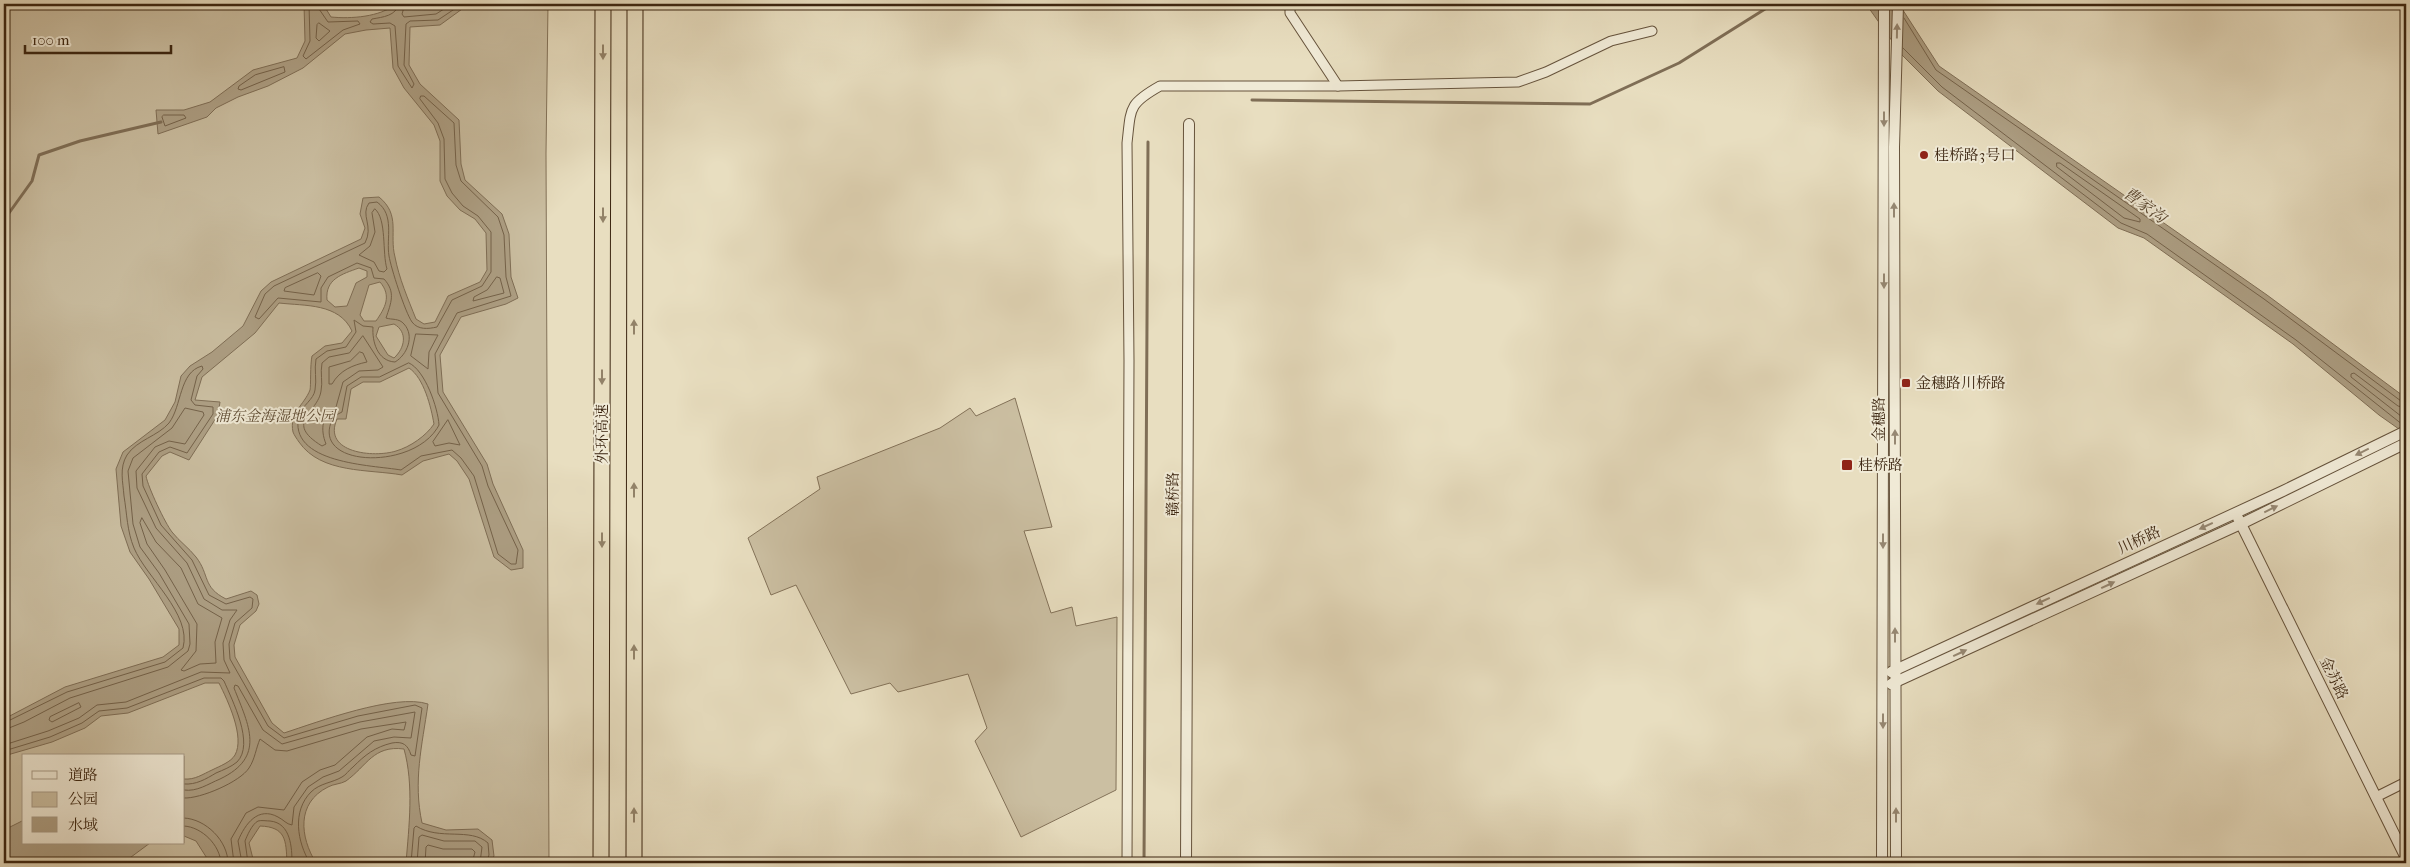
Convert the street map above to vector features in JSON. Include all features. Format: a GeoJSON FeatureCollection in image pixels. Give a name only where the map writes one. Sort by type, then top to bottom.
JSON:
{"type":"FeatureCollection","features":[{"type":"Feature","properties":{"kind":"highway","name":"外环高速"},"geometry":{"type":"LineString","coordinates":[[602,863],[603,4]]}},
{"type":"Feature","properties":{"kind":"highway"},"geometry":{"type":"LineString","coordinates":[[634,863],[635,4]]}},
{"type":"Feature","properties":{"kind":"street"},"geometry":{"type":"LineString","coordinates":[[1290,4],[1290,13],[1338,86]]}},
{"type":"Feature","properties":{"kind":"street","name":"金穗路"},"geometry":{"type":"LineString","coordinates":[[1882,863],[1884,4]]}},
{"type":"Feature","properties":{"kind":"street","name":"金穗路"},"geometry":{"type":"LineString","coordinates":[[1896,863],[1896,93],[1898,4]]}},
{"type":"Feature","properties":{"kind":"street"},"geometry":{"type":"LineString","coordinates":[[1128,863],[1129,360],[1127,143],[1130,113],[1139,98],[1160,86],[1338,86],[1518,82],[1546,72],[1611,41],[1652,30]]}},
{"type":"Feature","properties":{"kind":"street"},"geometry":{"type":"LineString","coordinates":[[1884,93],[1896,93]]}},
{"type":"Feature","properties":{"kind":"street","name":"赣桥路"},"geometry":{"type":"LineString","coordinates":[[1186,863],[1189,124]]}},
{"type":"Feature","properties":{"kind":"street","name":"川桥路"},"geometry":{"type":"LineString","coordinates":[[1883,675],[2283,491],[2406,430]]}},
{"type":"Feature","properties":{"kind":"street","name":"川桥路"},"geometry":{"type":"LineString","coordinates":[[1883,687],[2240,524],[2406,443]]}},
{"type":"Feature","properties":{"kind":"street","name":"金苏路"},"geometry":{"type":"LineString","coordinates":[[2235,513],[2406,858]]}},
{"type":"Feature","properties":{"kind":"street"},"geometry":{"type":"LineString","coordinates":[[2376,797],[2406,782]]}},
{"type":"Feature","properties":{"kind":"green space","name":"浦东金海湿地公园"},"geometry":{"type":"Polygon","coordinates":[[[4,4],[548,4],[546,153],[549,863],[4,863],[4,4]]]}},
{"type":"Feature","properties":{"kind":"green space"},"geometry":{"type":"Polygon","coordinates":[[[1015,398],[1052,527],[1024,531],[1051,613],[1072,607],[1076,626],[1117,617],[1116,790],[1021,837],[975,741],[987,728],[968,674],[898,692],[890,683],[851,694],[796,585],[771,595],[748,538],[820,489],[817,477],[940,428],[970,408],[976,416],[1015,398]]]}},
{"type":"Feature","properties":{"kind":"water"},"geometry":{"type":"Polygon","coordinates":[[[304,4],[323,4],[331,17],[347,18],[382,12],[396,4],[469,4],[440,25],[410,27],[409,65],[420,84],[459,120],[461,164],[465,180],[502,214],[509,234],[511,277],[518,298],[506,304],[461,317],[440,355],[443,392],[487,464],[493,484],[523,550],[523,568],[511,570],[494,557],[469,479],[457,461],[449,454],[423,461],[402,475],[333,465],[320,460],[308,452],[299,442],[293,432],[292,425],[295,414],[310,390],[312,356],[325,346],[342,343],[352,331],[339,315],[320,308],[279,303],[255,333],[202,377],[195,400],[220,402],[218,415],[189,460],[170,452],[162,456],[146,476],[147,481],[169,527],[196,557],[213,590],[226,599],[251,591],[257,595],[259,604],[256,611],[240,625],[234,645],[235,657],[272,723],[284,733],[377,705],[396,702],[428,704],[418,778],[419,808],[422,823],[446,830],[478,829],[492,840],[494,856],[490,863],[406,863],[410,806],[409,777],[404,749],[393,749],[378,753],[346,781],[328,787],[310,802],[304,821],[304,832],[316,863],[287,863],[283,836],[275,829],[260,826],[249,843],[254,863],[210,863],[196,841],[185,836],[185,779],[192,779],[225,764],[235,755],[238,747],[237,729],[231,709],[219,683],[205,683],[128,713],[101,716],[85,728],[52,742],[4,756],[4,719],[65,687],[163,657],[179,645],[179,629],[149,579],[130,552],[121,526],[116,469],[123,452],[165,420],[175,402],[181,376],[190,366],[212,352],[243,326],[261,291],[271,282],[361,239],[365,228],[360,214],[363,198],[379,197],[390,211],[393,225],[393,249],[399,273],[416,319],[424,324],[435,322],[448,296],[480,282],[487,270],[486,233],[475,219],[460,210],[447,196],[440,181],[440,141],[434,125],[404,88],[393,68],[390,28],[345,34],[303,68],[268,86],[238,97],[216,108],[207,117],[158,134],[156,110],[184,110],[210,102],[253,70],[297,58],[305,41],[304,4]],[[359,268],[341,275],[332,282],[327,293],[327,300],[335,307],[347,306],[356,283],[367,277],[367,271],[359,268]],[[380,282],[369,285],[360,315],[364,321],[376,321],[384,307],[386,292],[380,282]],[[394,324],[379,327],[376,336],[388,355],[394,358],[401,350],[403,336],[394,324]],[[409,368],[380,382],[363,382],[351,389],[346,419],[337,419],[334,430],[337,439],[343,446],[364,453],[387,453],[407,447],[427,433],[434,424],[429,401],[419,379],[409,368]]]}},
{"type":"Feature","properties":{"kind":"water","name":"曹家沟"},"geometry":{"type":"Polygon","coordinates":[[[1866,4],[1899,4],[1939,66],[2267,295],[2406,398],[2406,434],[2379,415],[2293,344],[2144,238],[2118,228],[1938,91],[1902,55],[1866,4]]]}},
{"type":"Feature","properties":{"kind":"water"},"geometry":{"type":"Polygon","coordinates":[[[22,821],[22,844],[149,844],[123,863],[4,863],[4,830],[22,821]]]}},
{"type":"Feature","properties":{"kind":"waterway"},"geometry":{"type":"LineString","coordinates":[[1252,100],[1590,104],[1679,63],[1773,4]]}},
{"type":"Feature","properties":{"kind":"waterway"},"geometry":{"type":"LineString","coordinates":[[4,220],[32,181],[39,155],[80,141],[161,122]]}},
{"type":"Feature","properties":{"kind":"waterway"},"geometry":{"type":"LineString","coordinates":[[1144,863],[1148,142]]}},
{"type":"Feature","properties":{"kind":"place","name":"桂桥路3号口"},"geometry":{"type":"Point","coordinates":[1924,155]}},
{"type":"Feature","properties":{"kind":"place","name":"金穗路川桥路"},"geometry":{"type":"Point","coordinates":[1906,383]}},
{"type":"Feature","properties":{"kind":"place","name":"桂桥路"},"geometry":{"type":"Point","coordinates":[1847,465]}}]}
